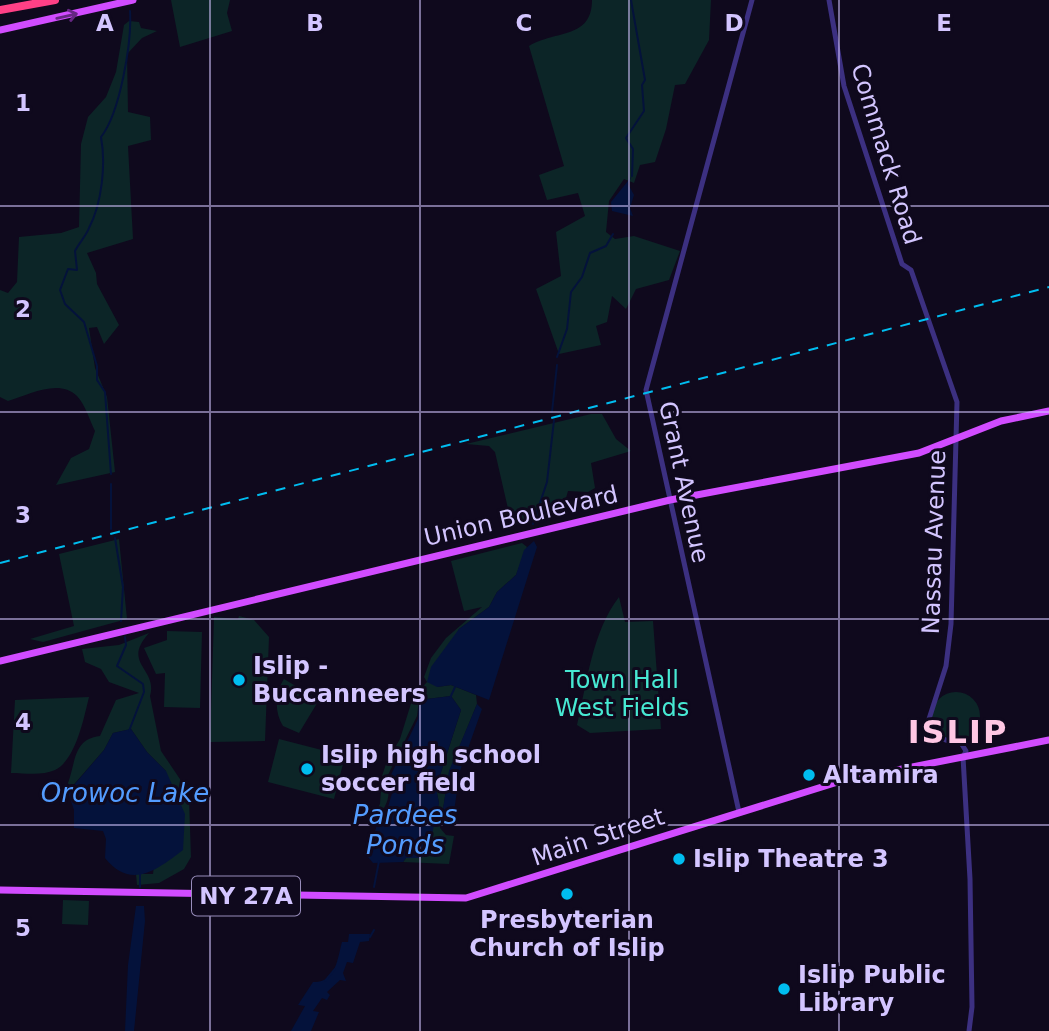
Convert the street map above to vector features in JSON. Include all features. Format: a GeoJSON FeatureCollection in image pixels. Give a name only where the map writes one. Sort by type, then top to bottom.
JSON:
{"type":"FeatureCollection","features":[{"type":"Feature","properties":{"kind":"highway"},"geometry":{"type":"LineString","coordinates":[[0,10],[55,0]]}},
{"type":"Feature","properties":{"kind":"main road"},"geometry":{"type":"LineString","coordinates":[[0,30],[133,0]]}},
{"type":"Feature","properties":{"kind":"main road","name":"Union Boulevard"},"geometry":{"type":"LineString","coordinates":[[0,661],[670,500],[919,453],[1001,421],[1049,411]]}},
{"type":"Feature","properties":{"kind":"main road","name":"Main Street"},"geometry":{"type":"LineString","coordinates":[[0,890],[466,898],[841,781],[1049,740]]}},
{"type":"Feature","properties":{"kind":"street","name":"Grant Avenue"},"geometry":{"type":"LineString","coordinates":[[739,813],[646,390],[752,0]]}},
{"type":"Feature","properties":{"kind":"street","name":"Commack Road"},"geometry":{"type":"LineString","coordinates":[[829,0],[844,86],[893,240],[902,264],[911,270],[925,311]]}},
{"type":"Feature","properties":{"kind":"street","name":"Nassau Avenue"},"geometry":{"type":"LineString","coordinates":[[925,311],[956,399],[951,624],[946,666],[929,719],[937,735],[953,743],[963,756]]}},
{"type":"Feature","properties":{"kind":"street"},"geometry":{"type":"LineString","coordinates":[[963,756],[970,879],[972,1007],[969,1031]]}},
{"type":"Feature","properties":{"kind":"green space"},"geometry":{"type":"Polygon","coordinates":[[[171,0],[230,0],[227,13],[232,31],[180,47],[171,0]]]}},
{"type":"Feature","properties":{"kind":"green space"},"geometry":{"type":"Polygon","coordinates":[[[592,0],[711,0],[709,40],[685,84],[675,85],[666,129],[655,162],[640,165],[634,183],[624,179],[609,201],[606,232],[615,239],[634,236],[680,251],[669,280],[636,289],[626,309],[612,296],[607,322],[596,326],[601,345],[559,354],[536,289],[561,276],[556,232],[585,216],[578,193],[547,200],[539,175],[564,166],[529,46],[579,27],[590,13],[592,0]]]}},
{"type":"Feature","properties":{"kind":"green space"},"geometry":{"type":"Polygon","coordinates":[[[129,21],[139,22],[141,28],[157,31],[142,38],[127,54],[128,112],[150,117],[151,140],[128,146],[133,239],[87,253],[96,273],[97,284],[119,325],[104,344],[97,327],[89,328],[95,368],[107,397],[115,472],[56,485],[71,458],[89,449],[95,431],[82,403],[70,391],[53,388],[8,401],[0,397],[0,290],[8,293],[17,282],[19,237],[61,233],[79,227],[81,144],[88,117],[106,97],[116,72],[124,25],[129,21]]]}},
{"type":"Feature","properties":{"kind":"green space"},"geometry":{"type":"Polygon","coordinates":[[[591,414],[602,414],[616,439],[631,451],[591,463],[595,488],[588,492],[568,491],[562,512],[512,526],[495,452],[489,446],[466,444],[591,414]]]}},
{"type":"Feature","properties":{"kind":"green space"},"geometry":{"type":"Polygon","coordinates":[[[119,539],[127,619],[43,642],[30,639],[74,626],[59,554],[119,539]]]}},
{"type":"Feature","properties":{"kind":"green space"},"geometry":{"type":"Polygon","coordinates":[[[522,543],[527,547],[516,575],[497,592],[489,607],[459,629],[437,687],[451,685],[476,695],[477,704],[449,772],[440,828],[446,835],[454,836],[449,864],[403,862],[406,858],[421,858],[439,803],[436,788],[461,710],[451,696],[419,700],[417,716],[386,779],[389,791],[387,800],[376,819],[374,814],[380,804],[382,776],[400,739],[413,697],[427,682],[424,677],[431,658],[446,638],[482,607],[464,611],[451,561],[522,543]]]}},
{"type":"Feature","properties":{"kind":"green space","name":"Town Hall West Fields"},"geometry":{"type":"Polygon","coordinates":[[[619,597],[625,622],[653,621],[661,729],[590,733],[577,725],[596,642],[619,597]]]}},
{"type":"Feature","properties":{"kind":"green space"},"geometry":{"type":"Polygon","coordinates":[[[239,616],[254,620],[269,637],[265,741],[210,742],[214,617],[238,619],[239,616]]]}},
{"type":"Feature","properties":{"kind":"green space"},"geometry":{"type":"Polygon","coordinates":[[[167,631],[202,632],[200,708],[164,707],[165,673],[156,674],[144,648],[167,640],[167,631]]]}},
{"type":"Feature","properties":{"kind":"green space"},"geometry":{"type":"Polygon","coordinates":[[[149,633],[141,643],[139,659],[151,687],[150,696],[161,751],[186,788],[189,799],[191,857],[184,869],[159,883],[137,885],[136,874],[153,874],[166,771],[147,752],[131,729],[113,733],[104,750],[70,789],[68,783],[80,747],[91,738],[100,736],[116,700],[139,693],[109,682],[101,669],[85,662],[82,649],[119,645],[149,633]]]}},
{"type":"Feature","properties":{"kind":"green space"},"geometry":{"type":"Polygon","coordinates":[[[284,679],[319,700],[299,733],[283,726],[278,715],[277,696],[284,679]]]}},
{"type":"Feature","properties":{"kind":"green space"},"geometry":{"type":"Polygon","coordinates":[[[956,692],[973,699],[980,716],[973,733],[956,740],[939,733],[932,716],[939,699],[956,692]]]}},
{"type":"Feature","properties":{"kind":"green space"},"geometry":{"type":"Polygon","coordinates":[[[89,697],[74,748],[62,765],[45,773],[11,773],[15,700],[89,697]]]}},
{"type":"Feature","properties":{"kind":"green space","name":"Islip high school soccer field"},"geometry":{"type":"Polygon","coordinates":[[[279,739],[345,756],[334,799],[268,782],[279,739]]]}},
{"type":"Feature","properties":{"kind":"green space"},"geometry":{"type":"Polygon","coordinates":[[[63,900],[89,901],[88,925],[62,924],[63,900]]]}},
{"type":"Feature","properties":{"kind":"water"},"geometry":{"type":"Polygon","coordinates":[[[632,176],[628,184],[634,195],[630,208],[633,216],[612,211],[611,202],[632,176]]]}},
{"type":"Feature","properties":{"kind":"water"},"geometry":{"type":"Polygon","coordinates":[[[534,541],[537,547],[489,700],[451,685],[437,687],[427,682],[431,667],[459,629],[489,607],[497,592],[516,575],[524,550],[534,541]]]}},
{"type":"Feature","properties":{"kind":"water","name":"Pardees Ponds"},"geometry":{"type":"Polygon","coordinates":[[[451,696],[461,710],[436,788],[439,803],[428,852],[421,858],[406,858],[403,862],[373,863],[368,857],[373,852],[374,834],[380,816],[388,807],[393,790],[388,781],[418,719],[419,700],[451,696]]]}},
{"type":"Feature","properties":{"kind":"water","name":"Pardees Ponds"},"geometry":{"type":"Polygon","coordinates":[[[477,704],[482,709],[460,771],[453,818],[442,815],[449,771],[477,704]]]}},
{"type":"Feature","properties":{"kind":"water","name":"Orowoc Lake"},"geometry":{"type":"Polygon","coordinates":[[[131,729],[147,752],[166,771],[185,814],[183,850],[154,870],[135,875],[115,868],[105,858],[106,839],[103,831],[74,828],[74,810],[68,792],[104,750],[113,733],[131,729]]]}},
{"type":"Feature","properties":{"kind":"water"},"geometry":{"type":"Polygon","coordinates":[[[136,906],[144,906],[145,921],[134,1031],[125,1031],[128,965],[136,906]]]}},
{"type":"Feature","properties":{"kind":"water"},"geometry":{"type":"Polygon","coordinates":[[[349,934],[370,934],[369,941],[360,942],[353,963],[347,962],[343,973],[346,981],[340,980],[327,992],[330,995],[327,1000],[322,998],[313,1011],[319,1012],[311,1031],[291,1031],[305,1006],[298,1005],[313,982],[327,979],[331,975],[342,942],[348,942],[349,934]]]}},
{"type":"Feature","properties":{"kind":"waterway"},"geometry":{"type":"LineString","coordinates":[[631,0],[645,80],[642,85],[644,111],[626,138],[633,149],[632,176]]}},
{"type":"Feature","properties":{"kind":"waterway"},"geometry":{"type":"LineString","coordinates":[[111,474],[105,392],[97,380],[97,366],[84,322],[65,304],[60,290],[68,269],[77,270],[75,251],[88,231],[97,207],[103,171],[101,137],[108,126],[119,95],[129,40],[130,11]]}},
{"type":"Feature","properties":{"kind":"waterway"},"geometry":{"type":"LineString","coordinates":[[557,357],[567,329],[571,292],[582,277],[590,253],[606,246],[613,234]]}},
{"type":"Feature","properties":{"kind":"waterway"},"geometry":{"type":"LineString","coordinates":[[552,412],[557,365]]}},
{"type":"Feature","properties":{"kind":"waterway"},"geometry":{"type":"LineString","coordinates":[[533,524],[547,482],[554,420]]}},
{"type":"Feature","properties":{"kind":"waterway"},"geometry":{"type":"LineString","coordinates":[[111,484],[111,529]]}},
{"type":"Feature","properties":{"kind":"waterway"},"geometry":{"type":"LineString","coordinates":[[115,538],[123,587],[121,621]]}},
{"type":"Feature","properties":{"kind":"waterway"},"geometry":{"type":"LineString","coordinates":[[125,637],[126,645],[117,666],[143,684],[144,692],[129,731]]}},
{"type":"Feature","properties":{"kind":"waterway"},"geometry":{"type":"LineString","coordinates":[[450,698],[455,687]]}},
{"type":"Feature","properties":{"kind":"waterway"},"geometry":{"type":"LineString","coordinates":[[374,887],[379,861]]}},
{"type":"Feature","properties":{"kind":"waterway"},"geometry":{"type":"LineString","coordinates":[[140,873],[140,887]]}},
{"type":"Feature","properties":{"kind":"waterway"},"geometry":{"type":"LineString","coordinates":[[370,937],[374,930]]}},
{"type":"Feature","properties":{"kind":"waterway"},"geometry":{"type":"LineString","coordinates":[[325,981],[335,969]]}},
{"type":"Feature","properties":{"kind":"railway"},"geometry":{"type":"LineString","coordinates":[[0,563],[1049,287]]}},
{"type":"Feature","properties":{"kind":"place","name":"Islip - Buccanneers"},"geometry":{"type":"Point","coordinates":[239,680]}},
{"type":"Feature","properties":{"kind":"place","name":"Islip high school soccer field"},"geometry":{"type":"Point","coordinates":[307,769]}},
{"type":"Feature","properties":{"kind":"place","name":"Altamira"},"geometry":{"type":"Point","coordinates":[809,775]}},
{"type":"Feature","properties":{"kind":"place","name":"Islip Theatre 3"},"geometry":{"type":"Point","coordinates":[679,859]}},
{"type":"Feature","properties":{"kind":"place","name":"Presbyterian Church of Islip"},"geometry":{"type":"Point","coordinates":[567,894]}},
{"type":"Feature","properties":{"kind":"place","name":"Islip Public Library"},"geometry":{"type":"Point","coordinates":[784,989]}},
{"type":"Feature","properties":{"kind":"district","name":"ISLIP"},"geometry":{"type":"Point","coordinates":[958,732]}}]}
